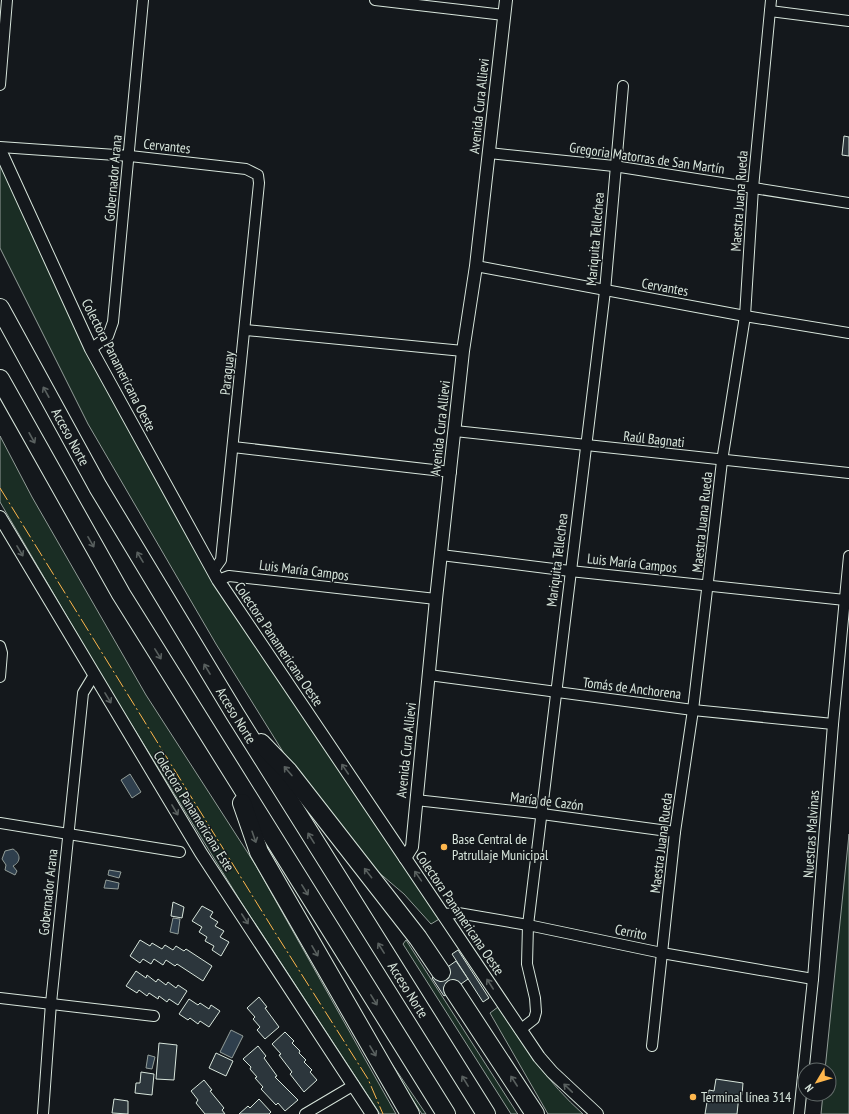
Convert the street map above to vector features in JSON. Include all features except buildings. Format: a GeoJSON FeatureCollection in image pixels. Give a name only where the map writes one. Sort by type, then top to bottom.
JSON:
{"type":"FeatureCollection","features":[{"type":"Feature","properties":{"kind":"highway","name":"Acceso Norte"},"geometry":{"type":"LineString","coordinates":[[0,308],[98,487],[235,714],[486,1114]]}},
{"type":"Feature","properties":{"kind":"highway"},"geometry":{"type":"LineString","coordinates":[[0,379],[120,594],[446,1114]]}},
{"type":"Feature","properties":{"kind":"highway"},"geometry":{"type":"LineString","coordinates":[[235,714],[288,771],[418,938],[441,972]]}},
{"type":"Feature","properties":{"kind":"highway"},"geometry":{"type":"LineString","coordinates":[[232,774],[259,852],[410,1114]]}},
{"type":"Feature","properties":{"kind":"highway"},"geometry":{"type":"LineString","coordinates":[[453,989],[535,1114]]}},
{"type":"Feature","properties":{"kind":"street"},"geometry":{"type":"LineString","coordinates":[[0,85],[7,0]]}},
{"type":"Feature","properties":{"kind":"street","name":"Gobernador Arana"},"geometry":{"type":"LineString","coordinates":[[91,349],[108,336],[113,322],[130,156],[143,0]]}},
{"type":"Feature","properties":{"kind":"street"},"geometry":{"type":"LineString","coordinates":[[375,0],[504,15]]}},
{"type":"Feature","properties":{"kind":"street","name":"Avenida Cura Allievi"},"geometry":{"type":"LineString","coordinates":[[405,858],[412,846],[436,599],[463,351],[476,266],[506,0]]}},
{"type":"Feature","properties":{"kind":"street","name":"Maestra Juana Rueda"},"geometry":{"type":"LineString","coordinates":[[652,1046],[675,832],[709,585],[722,461],[745,316],[753,188],[771,0]]}},
{"type":"Feature","properties":{"kind":"street"},"geometry":{"type":"LineString","coordinates":[[770,11],[849,21]]}},
{"type":"Feature","properties":{"kind":"street","name":"Mariquita Tellechea"},"geometry":{"type":"LineString","coordinates":[[520,1030],[534,1019],[536,1012],[535,998],[527,964],[528,925],[585,445],[605,291],[614,166],[623,86]]}},
{"type":"Feature","properties":{"kind":"street","name":"Cervantes"},"geometry":{"type":"LineString","coordinates":[[0,147],[130,156],[246,169],[258,175]]}},
{"type":"Feature","properties":{"kind":"street","name":"Colectora Panamericana Oeste"},"geometry":{"type":"LineString","coordinates":[[0,150],[91,349],[216,576],[444,914],[520,1030],[552,1072],[597,1114]]}},
{"type":"Feature","properties":{"kind":"street","name":"Gregoria Matorras de San Martín"},"geometry":{"type":"LineString","coordinates":[[489,153],[614,166],[849,203]]}},
{"type":"Feature","properties":{"kind":"street","name":"Paraguay"},"geometry":{"type":"LineString","coordinates":[[216,576],[221,560],[246,330],[259,183],[258,175]]}},
{"type":"Feature","properties":{"kind":"street","name":"Cervantes"},"geometry":{"type":"LineString","coordinates":[[476,266],[605,291],[849,333]]}},
{"type":"Feature","properties":{"kind":"street"},"geometry":{"type":"LineString","coordinates":[[246,330],[463,351]]}},
{"type":"Feature","properties":{"kind":"street","name":"Raúl Bagnati"},"geometry":{"type":"LineString","coordinates":[[455,431],[722,461],[849,473]]}},
{"type":"Feature","properties":{"kind":"street"},"geometry":{"type":"LineString","coordinates":[[233,447],[451,472]]}},
{"type":"Feature","properties":{"kind":"street","name":"Colectora Panamericana Este"},"geometry":{"type":"LineString","coordinates":[[0,517],[200,852],[372,1114]]}},
{"type":"Feature","properties":{"kind":"street","name":"Luis María Campos"},"geometry":{"type":"LineString","coordinates":[[441,555],[570,571],[845,600]]}},
{"type":"Feature","properties":{"kind":"street","name":"Nuestras Malvinas"},"geometry":{"type":"LineString","coordinates":[[798,1114],[813,979],[833,724],[849,556]]}},
{"type":"Feature","properties":{"kind":"street","name":"Luis María Campos"},"geometry":{"type":"LineString","coordinates":[[216,576],[230,576],[436,599]]}},
{"type":"Feature","properties":{"kind":"street"},"geometry":{"type":"LineString","coordinates":[[0,646],[2,653],[0,677]]}},
{"type":"Feature","properties":{"kind":"street","name":"Gobernador Arana"},"geometry":{"type":"LineString","coordinates":[[43,1114],[51,1003],[83,693],[94,675]]}},
{"type":"Feature","properties":{"kind":"street","name":"Tomás de Anchorena"},"geometry":{"type":"LineString","coordinates":[[429,675],[693,710],[833,724]]}},
{"type":"Feature","properties":{"kind":"street","name":"María de Cazón"},"geometry":{"type":"LineString","coordinates":[[416,800],[542,814],[675,832]]}},
{"type":"Feature","properties":{"kind":"street"},"geometry":{"type":"LineString","coordinates":[[0,823],[180,852]]}},
{"type":"Feature","properties":{"kind":"street","name":"Cerrito"},"geometry":{"type":"LineString","coordinates":[[444,914],[458,913],[528,925],[662,953],[813,979]]}},
{"type":"Feature","properties":{"kind":"street"},"geometry":{"type":"LineString","coordinates":[[0,998],[154,1016]]}},
{"type":"Feature","properties":{"kind":"street"},"geometry":{"type":"LineString","coordinates":[[305,1114],[354,1085]]}},
{"type":"Feature","properties":{"kind":"green space"},"geometry":{"type":"Polygon","coordinates":[[[0,161],[214,582],[441,918],[431,924],[404,894],[377,871],[303,784],[216,644],[88,424],[0,248],[0,161]]]}},
{"type":"Feature","properties":{"kind":"green space"},"geometry":{"type":"Polygon","coordinates":[[[0,436],[32,497],[146,695],[255,864],[396,1114],[380,1114],[241,902],[104,680],[0,502],[0,436]]]}},
{"type":"Feature","properties":{"kind":"green space"},"geometry":{"type":"Polygon","coordinates":[[[849,834],[849,1114],[821,1114],[822,1102],[837,1102],[837,1062],[826,1062],[849,834]]]}},
{"type":"Feature","properties":{"kind":"green space"},"geometry":{"type":"Polygon","coordinates":[[[406,940],[518,1114],[511,1114],[403,944],[406,940]]]}},
{"type":"Feature","properties":{"kind":"green space"},"geometry":{"type":"Polygon","coordinates":[[[351,1004],[426,1114],[422,1114],[351,1004]]]}},
{"type":"Feature","properties":{"kind":"green space"},"geometry":{"type":"Polygon","coordinates":[[[498,1007],[547,1077],[583,1114],[548,1114],[490,1013],[498,1007]]]}},
{"type":"Feature","properties":{"kind":"water"},"geometry":{"type":"Polygon","coordinates":[[[130,774],[141,792],[132,798],[121,780],[130,774]]]}},
{"type":"Feature","properties":{"kind":"water"},"geometry":{"type":"Polygon","coordinates":[[[13,849],[19,856],[18,862],[13,866],[17,871],[15,875],[5,870],[6,865],[2,859],[5,851],[13,849]]]}},
{"type":"Feature","properties":{"kind":"water"},"geometry":{"type":"Polygon","coordinates":[[[109,870],[121,872],[119,878],[108,875],[109,870]]]}},
{"type":"Feature","properties":{"kind":"water"},"geometry":{"type":"Polygon","coordinates":[[[106,880],[119,883],[118,889],[104,888],[106,880]]]}},
{"type":"Feature","properties":{"kind":"water"},"geometry":{"type":"Polygon","coordinates":[[[173,918],[180,919],[178,934],[170,932],[173,918]]]}},
{"type":"Feature","properties":{"kind":"water"},"geometry":{"type":"Polygon","coordinates":[[[231,1030],[243,1036],[232,1058],[220,1052],[231,1030]]]}},
{"type":"Feature","properties":{"kind":"water"},"geometry":{"type":"Polygon","coordinates":[[[148,1055],[155,1057],[152,1069],[146,1068],[148,1055]]]}},
{"type":"Feature","properties":{"kind":"power"},"geometry":{"type":"LineString","coordinates":[[0,488],[276,934],[368,1079],[383,1114]]}},
{"type":"Feature","properties":{"kind":"place","name":"Base Central de Patrullaje Municipal"},"geometry":{"type":"Point","coordinates":[444,847]}},
{"type":"Feature","properties":{"kind":"place","name":"Terminal línea 314"},"geometry":{"type":"Point","coordinates":[693,1097]}}]}
